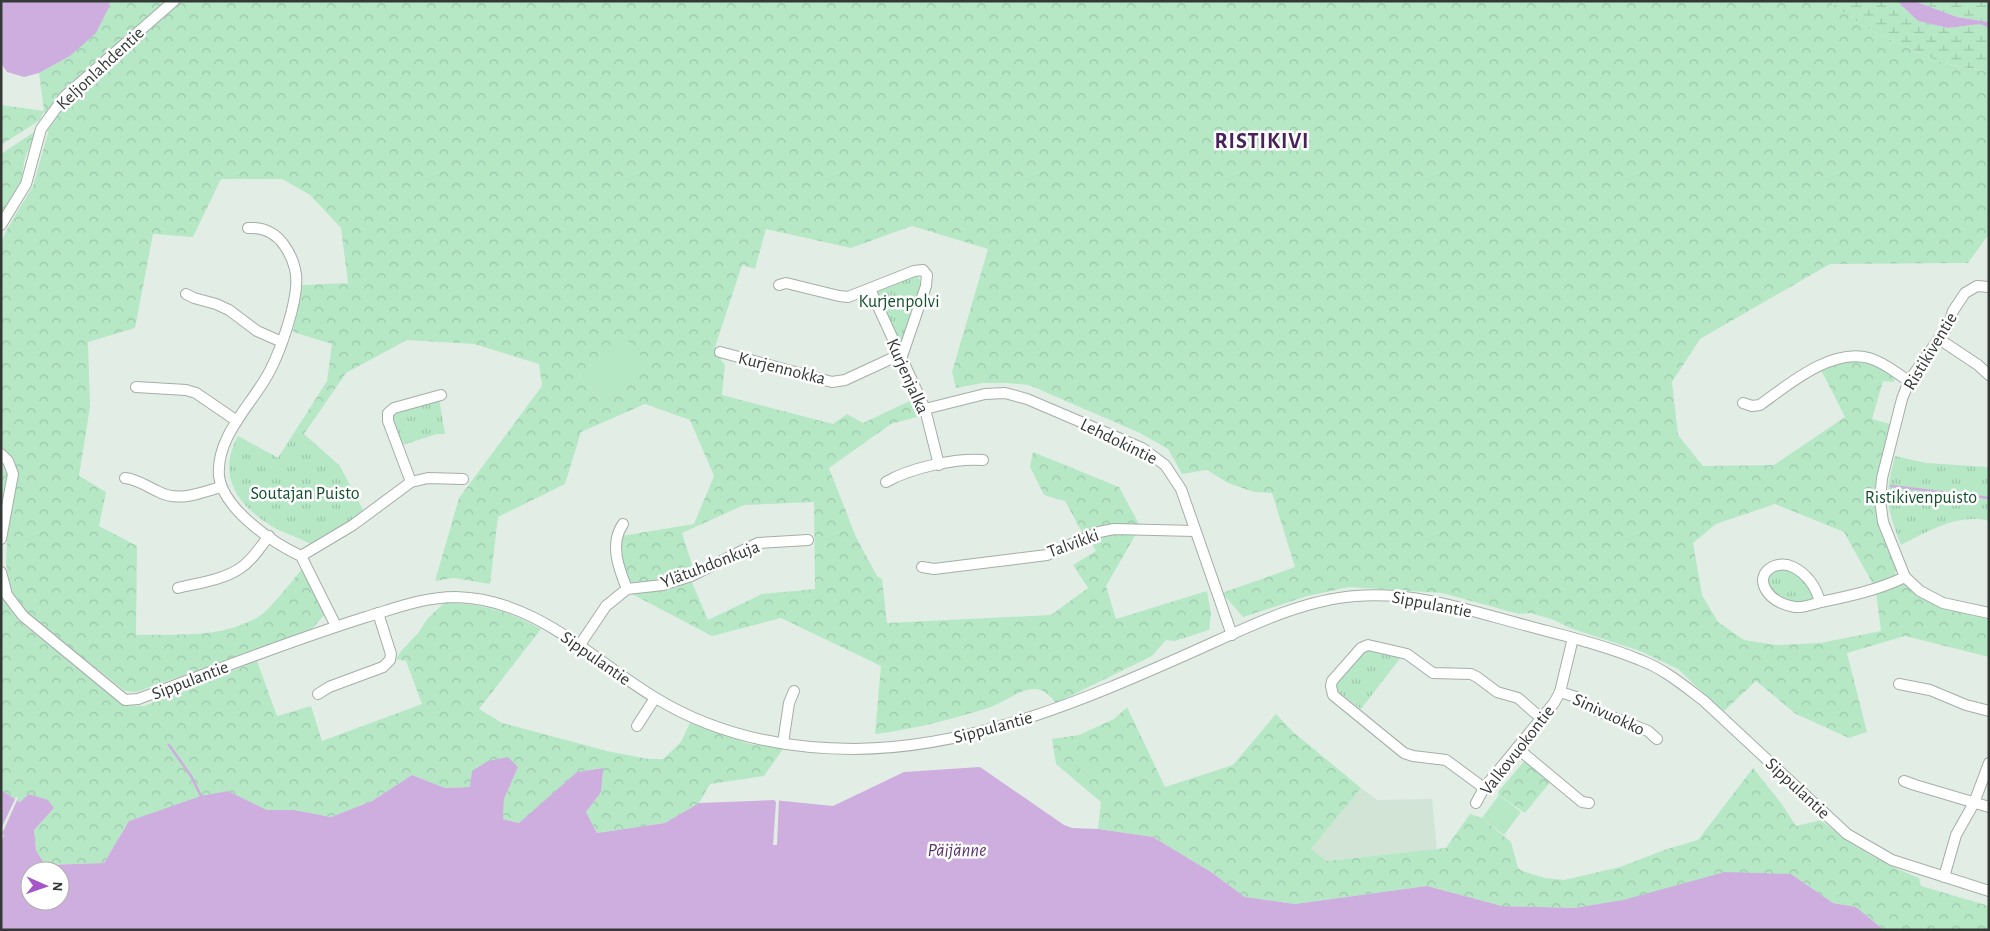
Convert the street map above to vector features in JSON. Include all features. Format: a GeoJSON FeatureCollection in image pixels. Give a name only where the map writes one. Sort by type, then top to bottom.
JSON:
{"type":"FeatureCollection","features":[{"type":"Feature","properties":{"kind":"street","name":"Keljonlahdentie"},"geometry":{"type":"LineString","coordinates":[[1,224],[26,184],[41,129],[65,96],[174,1]]}},
{"type":"Feature","properties":{"kind":"street"},"geometry":{"type":"LineString","coordinates":[[248,228],[260,228],[279,239],[289,253],[296,270],[296,286],[275,362],[224,443],[219,462],[221,486],[230,502],[242,515],[269,536],[301,556],[336,626]]}},
{"type":"Feature","properties":{"kind":"street"},"geometry":{"type":"LineString","coordinates":[[779,285],[786,283],[839,296],[848,296],[914,271],[923,270],[927,275],[926,286],[900,357]]}},
{"type":"Feature","properties":{"kind":"street","name":"Ristikiventie"},"geometry":{"type":"LineString","coordinates":[[1989,287],[1977,286],[1965,293],[1953,311],[1948,326],[1909,380],[1902,399],[1882,478],[1880,500],[1883,522],[1905,577],[1920,591],[1943,603],[1989,613]]}},
{"type":"Feature","properties":{"kind":"street","name":"Kurjenjalka"},"geometry":{"type":"LineString","coordinates":[[870,289],[925,408],[939,465]]}},
{"type":"Feature","properties":{"kind":"street"},"geometry":{"type":"LineString","coordinates":[[186,294],[229,310],[257,331],[282,342]]}},
{"type":"Feature","properties":{"kind":"street"},"geometry":{"type":"LineString","coordinates":[[1939,339],[1978,365],[1989,375]]}},
{"type":"Feature","properties":{"kind":"street","name":"Kurjennokka"},"geometry":{"type":"LineString","coordinates":[[720,352],[832,382],[845,380],[900,357]]}},
{"type":"Feature","properties":{"kind":"street"},"geometry":{"type":"LineString","coordinates":[[1743,403],[1752,406],[1760,405],[1807,372],[1837,358],[1854,356],[1869,358],[1883,363],[1909,380]]}},
{"type":"Feature","properties":{"kind":"street"},"geometry":{"type":"LineString","coordinates":[[136,386],[186,390],[196,393],[237,421]]}},
{"type":"Feature","properties":{"kind":"street","name":"Lehdokintie"},"geometry":{"type":"LineString","coordinates":[[925,408],[984,394],[1005,393],[1027,399],[1142,448],[1165,465],[1181,489],[1194,531],[1232,635]]}},
{"type":"Feature","properties":{"kind":"street"},"geometry":{"type":"LineString","coordinates":[[411,482],[388,421],[388,413],[394,408],[441,396]]}},
{"type":"Feature","properties":{"kind":"street"},"geometry":{"type":"LineString","coordinates":[[1,454],[8,461],[13,474],[1,539]]}},
{"type":"Feature","properties":{"kind":"street"},"geometry":{"type":"LineString","coordinates":[[886,482],[898,475],[939,465],[970,459],[983,460]]}},
{"type":"Feature","properties":{"kind":"street"},"geometry":{"type":"LineString","coordinates":[[125,478],[134,479],[159,493],[177,498],[221,486]]}},
{"type":"Feature","properties":{"kind":"street"},"geometry":{"type":"LineString","coordinates":[[301,556],[354,525],[411,482],[428,478],[463,479]]}},
{"type":"Feature","properties":{"kind":"street"},"geometry":{"type":"LineString","coordinates":[[579,646],[606,606],[627,589],[619,570],[616,548],[618,531],[623,524]]}},
{"type":"Feature","properties":{"kind":"street","name":"Talvikki"},"geometry":{"type":"LineString","coordinates":[[922,567],[934,569],[1047,555],[1098,532],[1114,529],[1194,531]]}},
{"type":"Feature","properties":{"kind":"street"},"geometry":{"type":"LineString","coordinates":[[178,588],[226,575],[240,568],[252,558],[269,536]]}},
{"type":"Feature","properties":{"kind":"street","name":"Ylätuhdonkuja"},"geometry":{"type":"LineString","coordinates":[[627,589],[663,585],[691,576],[758,543],[808,540]]}},
{"type":"Feature","properties":{"kind":"street"},"geometry":{"type":"LineString","coordinates":[[1820,602],[1812,583],[1794,567],[1778,564],[1770,567],[1765,572],[1763,580],[1765,589],[1770,595],[1783,604],[1797,607],[1860,594],[1905,577]]}},
{"type":"Feature","properties":{"kind":"street","name":"Sippulantie"},"geometry":{"type":"LineString","coordinates":[[1,572],[7,595],[23,616],[125,700],[138,699],[336,626],[411,602],[459,597],[479,599],[515,608],[536,617],[656,698],[682,713],[716,727],[752,738],[829,748],[886,747],[926,743],[976,733],[1023,720],[1080,700],[1307,604],[1351,596],[1386,595],[1432,600],[1573,638],[1640,660],[1678,680],[1703,700],[1847,834],[1892,860],[1989,891]]}},
{"type":"Feature","properties":{"kind":"street"},"geometry":{"type":"LineString","coordinates":[[318,694],[329,687],[383,667],[390,660],[391,654],[378,614]]}},
{"type":"Feature","properties":{"kind":"street","name":"Valkovuokontie"},"geometry":{"type":"LineString","coordinates":[[1476,802],[1484,788],[1554,703],[1560,692],[1573,638]]}},
{"type":"Feature","properties":{"kind":"street"},"geometry":{"type":"LineString","coordinates":[[1484,788],[1450,761],[1442,758],[1413,756],[1404,753],[1333,695],[1332,681],[1361,648],[1368,645],[1407,654],[1433,673],[1470,674],[1498,692],[1518,698],[1542,719]]}},
{"type":"Feature","properties":{"kind":"street"},"geometry":{"type":"LineString","coordinates":[[1899,684],[1930,690],[1966,705],[1989,711]]}},
{"type":"Feature","properties":{"kind":"street"},"geometry":{"type":"LineString","coordinates":[[783,743],[789,703],[794,691]]}},
{"type":"Feature","properties":{"kind":"street","name":"Sinivuokko"},"geometry":{"type":"LineString","coordinates":[[1560,692],[1576,696],[1592,709],[1648,731],[1657,739]]}},
{"type":"Feature","properties":{"kind":"street"},"geometry":{"type":"LineString","coordinates":[[637,726],[656,698]]}},
{"type":"Feature","properties":{"kind":"street"},"geometry":{"type":"LineString","coordinates":[[1517,748],[1582,802],[1589,803]]}},
{"type":"Feature","properties":{"kind":"street"},"geometry":{"type":"LineString","coordinates":[[1944,877],[1956,835],[1974,803],[1989,763]]}},
{"type":"Feature","properties":{"kind":"street"},"geometry":{"type":"LineString","coordinates":[[1904,780],[1915,786],[1989,807]]}},
{"type":"Feature","properties":{"kind":"shaded area"},"geometry":{"type":"Polygon","coordinates":[[[1361,788],[1377,800],[1432,799],[1437,849],[1327,861],[1311,849],[1361,788]]]}},
{"type":"Feature","properties":{"kind":"green space"},"geometry":{"type":"Polygon","coordinates":[[[109,1],[1831,1],[1832,5],[1877,34],[1943,63],[1989,72],[1989,234],[1968,263],[1830,264],[1700,339],[1672,382],[1678,435],[1703,466],[1774,465],[1845,417],[1821,370],[1842,362],[1859,361],[1875,366],[1895,376],[1894,382],[1883,381],[1872,419],[1890,424],[1875,486],[1877,517],[1896,568],[1895,576],[1874,586],[1844,532],[1775,504],[1716,524],[1693,543],[1702,595],[1718,622],[1744,640],[1776,645],[1820,643],[1881,631],[1876,593],[1904,584],[1921,597],[1941,607],[1989,619],[1989,657],[1905,636],[1847,653],[1867,732],[1849,738],[1796,714],[1756,681],[1723,712],[1678,669],[1640,651],[1531,613],[1519,614],[1442,593],[1349,587],[1307,596],[1243,617],[1222,593],[1295,567],[1272,493],[1254,492],[1228,483],[1207,470],[1182,474],[1168,449],[1140,433],[1029,385],[983,383],[956,388],[952,372],[988,249],[912,226],[851,248],[766,229],[755,269],[742,265],[715,347],[723,349],[721,360],[725,365],[722,395],[833,424],[847,414],[863,423],[916,398],[924,415],[891,424],[829,468],[856,537],[877,576],[882,579],[887,623],[1051,615],[1088,588],[1073,565],[1096,551],[1090,540],[1113,534],[1136,534],[1106,586],[1116,619],[1207,591],[1211,614],[1209,630],[1175,641],[1166,640],[1152,656],[1056,703],[1044,691],[1034,689],[1018,693],[996,705],[962,716],[875,734],[881,666],[781,618],[712,636],[630,593],[691,580],[708,620],[762,594],[815,589],[814,502],[744,505],[682,533],[694,571],[663,581],[629,583],[621,557],[621,536],[694,524],[714,476],[690,420],[645,404],[581,432],[565,484],[498,517],[490,584],[453,578],[435,581],[459,498],[542,386],[539,364],[474,344],[407,340],[346,373],[304,434],[340,466],[311,544],[275,528],[251,511],[235,490],[231,478],[229,465],[238,436],[278,458],[327,381],[332,344],[293,332],[302,285],[348,283],[341,228],[310,195],[282,179],[221,179],[193,237],[153,234],[135,328],[88,342],[90,407],[79,476],[106,492],[99,526],[137,546],[136,635],[200,634],[216,632],[247,623],[266,611],[302,569],[325,614],[310,631],[136,692],[125,691],[27,614],[11,593],[6,564],[7,538],[18,474],[14,459],[1,448],[1,244],[6,231],[33,186],[48,133],[39,73],[70,56],[110,5],[109,1]],[[622,336],[579,376],[604,404],[622,336]]]}},
{"type":"Feature","properties":{"kind":"green space"},"geometry":{"type":"Polygon","coordinates":[[[1831,1],[1897,1],[1918,21],[1948,28],[1980,24],[1989,28],[1989,72],[1943,63],[1877,34],[1832,5],[1831,1]]]}},
{"type":"Feature","properties":{"kind":"green space"},"geometry":{"type":"Polygon","coordinates":[[[1914,1],[1989,1],[1989,22],[1957,17],[1914,1]]]}},
{"type":"Feature","properties":{"kind":"green space"},"geometry":{"type":"Polygon","coordinates":[[[1,105],[44,111],[40,120],[1,145],[1,105]]]}},
{"type":"Feature","properties":{"kind":"green space"},"geometry":{"type":"Polygon","coordinates":[[[37,130],[25,158],[21,181],[1,214],[1,154],[37,130]]]}},
{"type":"Feature","properties":{"kind":"green space","name":"Kurjenpolvi"},"geometry":{"type":"Polygon","coordinates":[[[914,276],[918,277],[923,285],[902,342],[898,342],[877,294],[878,290],[914,276]]]}},
{"type":"Feature","properties":{"kind":"green space"},"geometry":{"type":"Polygon","coordinates":[[[622,335],[648,363],[604,404],[579,376],[622,335]]]}},
{"type":"Feature","properties":{"kind":"green space"},"geometry":{"type":"Polygon","coordinates":[[[439,398],[445,434],[437,434],[400,446],[391,420],[392,414],[439,398]]]}},
{"type":"Feature","properties":{"kind":"green space","name":"Soutajan Puisto"},"geometry":{"type":"Polygon","coordinates":[[[297,429],[340,466],[364,512],[311,544],[275,528],[251,511],[235,490],[229,465],[238,436],[278,458],[297,429]]]}},
{"type":"Feature","properties":{"kind":"green space"},"geometry":{"type":"Polygon","coordinates":[[[1033,452],[1119,487],[1140,526],[1083,534],[1065,501],[1044,495],[1030,467],[1033,452]]]}},
{"type":"Feature","properties":{"kind":"green space","name":"Ristikivenpuisto"},"geometry":{"type":"Polygon","coordinates":[[[1895,456],[1926,463],[1989,467],[1989,521],[1977,519],[1943,525],[1901,545],[1892,520],[1888,501],[1889,482],[1895,456]]]}},
{"type":"Feature","properties":{"kind":"green space"},"geometry":{"type":"Polygon","coordinates":[[[1,462],[7,475],[1,504],[1,462]]]}},
{"type":"Feature","properties":{"kind":"green space"},"geometry":{"type":"Polygon","coordinates":[[[1789,568],[1811,588],[1815,600],[1793,602],[1781,599],[1776,595],[1767,582],[1772,570],[1789,568]]]}},
{"type":"Feature","properties":{"kind":"green space"},"geometry":{"type":"Polygon","coordinates":[[[1,595],[19,621],[123,705],[144,706],[257,661],[277,716],[311,706],[322,741],[422,704],[406,661],[396,659],[419,632],[427,619],[444,603],[456,603],[494,609],[541,629],[479,709],[502,723],[607,751],[648,759],[663,759],[681,742],[690,723],[750,744],[783,749],[764,776],[710,784],[699,803],[665,823],[597,833],[586,812],[601,792],[602,768],[577,772],[520,823],[503,819],[504,799],[518,767],[470,787],[445,788],[412,775],[372,801],[331,817],[294,810],[267,810],[228,791],[129,821],[104,863],[70,864],[70,861],[43,861],[36,850],[34,830],[54,808],[47,800],[29,794],[20,802],[1,790],[1,595]]]}},
{"type":"Feature","properties":{"kind":"green space"},"geometry":{"type":"Polygon","coordinates":[[[1368,649],[1402,656],[1361,709],[1338,691],[1336,685],[1362,652],[1368,649]]]}},
{"type":"Feature","properties":{"kind":"green space"},"geometry":{"type":"Polygon","coordinates":[[[1127,707],[1165,787],[1233,765],[1276,714],[1293,732],[1361,788],[1311,849],[1327,861],[1446,848],[1470,814],[1482,818],[1511,842],[1518,868],[1522,871],[1545,878],[1564,880],[1620,867],[1667,849],[1698,840],[1753,768],[1781,803],[1796,826],[1821,820],[1843,838],[1867,853],[1919,878],[1921,886],[1989,906],[1989,930],[1884,930],[1856,907],[1833,903],[1791,874],[1574,908],[1502,906],[1427,886],[1295,904],[1245,897],[1211,872],[1153,837],[1098,829],[1101,802],[1056,764],[1052,739],[1079,735],[1114,719],[1127,707]]]}},
{"type":"Feature","properties":{"kind":"green space"},"geometry":{"type":"Polygon","coordinates":[[[1083,754],[1098,769],[1090,778],[1074,763],[1083,754]]]}},
{"type":"Feature","properties":{"kind":"green space"},"geometry":{"type":"Polygon","coordinates":[[[1526,759],[1551,781],[1525,813],[1499,795],[1498,792],[1526,759]]]}},
{"type":"Feature","properties":{"kind":"green space"},"geometry":{"type":"Polygon","coordinates":[[[1499,795],[1521,812],[1504,835],[1482,818],[1499,795]]]}},
{"type":"Feature","properties":{"kind":"water"},"geometry":{"type":"Polygon","coordinates":[[[1,1],[109,1],[110,5],[96,33],[70,56],[39,73],[24,77],[7,72],[1,63],[1,1]]]}},
{"type":"Feature","properties":{"kind":"water"},"geometry":{"type":"Polygon","coordinates":[[[1897,1],[1914,1],[1957,17],[1989,22],[1989,28],[1980,24],[1948,28],[1918,21],[1897,1]]]}},
{"type":"Feature","properties":{"kind":"water","name":"Päijänne"},"geometry":{"type":"Polygon","coordinates":[[[508,757],[518,767],[504,799],[503,819],[519,823],[577,772],[603,768],[601,792],[586,812],[597,833],[665,823],[699,803],[774,800],[833,806],[904,772],[980,767],[1064,825],[1072,828],[1098,829],[1153,837],[1211,872],[1245,897],[1295,904],[1427,886],[1502,906],[1574,908],[1623,900],[1725,872],[1791,874],[1833,903],[1856,907],[1884,930],[1,930],[1,790],[20,802],[29,794],[48,800],[54,808],[34,830],[36,850],[43,861],[20,861],[20,911],[70,911],[70,864],[104,863],[129,821],[201,796],[228,791],[267,810],[294,810],[331,817],[372,801],[412,775],[445,788],[470,787],[472,771],[488,761],[508,757]]]}},
{"type":"Feature","properties":{"kind":"pier"},"geometry":{"type":"Polygon","coordinates":[[[16,797],[18,798],[2,834],[4,835],[1,842],[1,829],[16,797]]]}},
{"type":"Feature","properties":{"kind":"pier"},"geometry":{"type":"Polygon","coordinates":[[[774,800],[779,800],[777,845],[773,845],[776,802],[774,800]]]}},
{"type":"Feature","properties":{"kind":"waterway"},"geometry":{"type":"LineString","coordinates":[[1891,486],[1989,498]]}},
{"type":"Feature","properties":{"kind":"waterway"},"geometry":{"type":"LineString","coordinates":[[169,745],[191,776],[201,796]]}},
{"type":"Feature","properties":{"kind":"district","name":"RISTIKIVI"},"geometry":{"type":"Point","coordinates":[1262,140]}}]}
